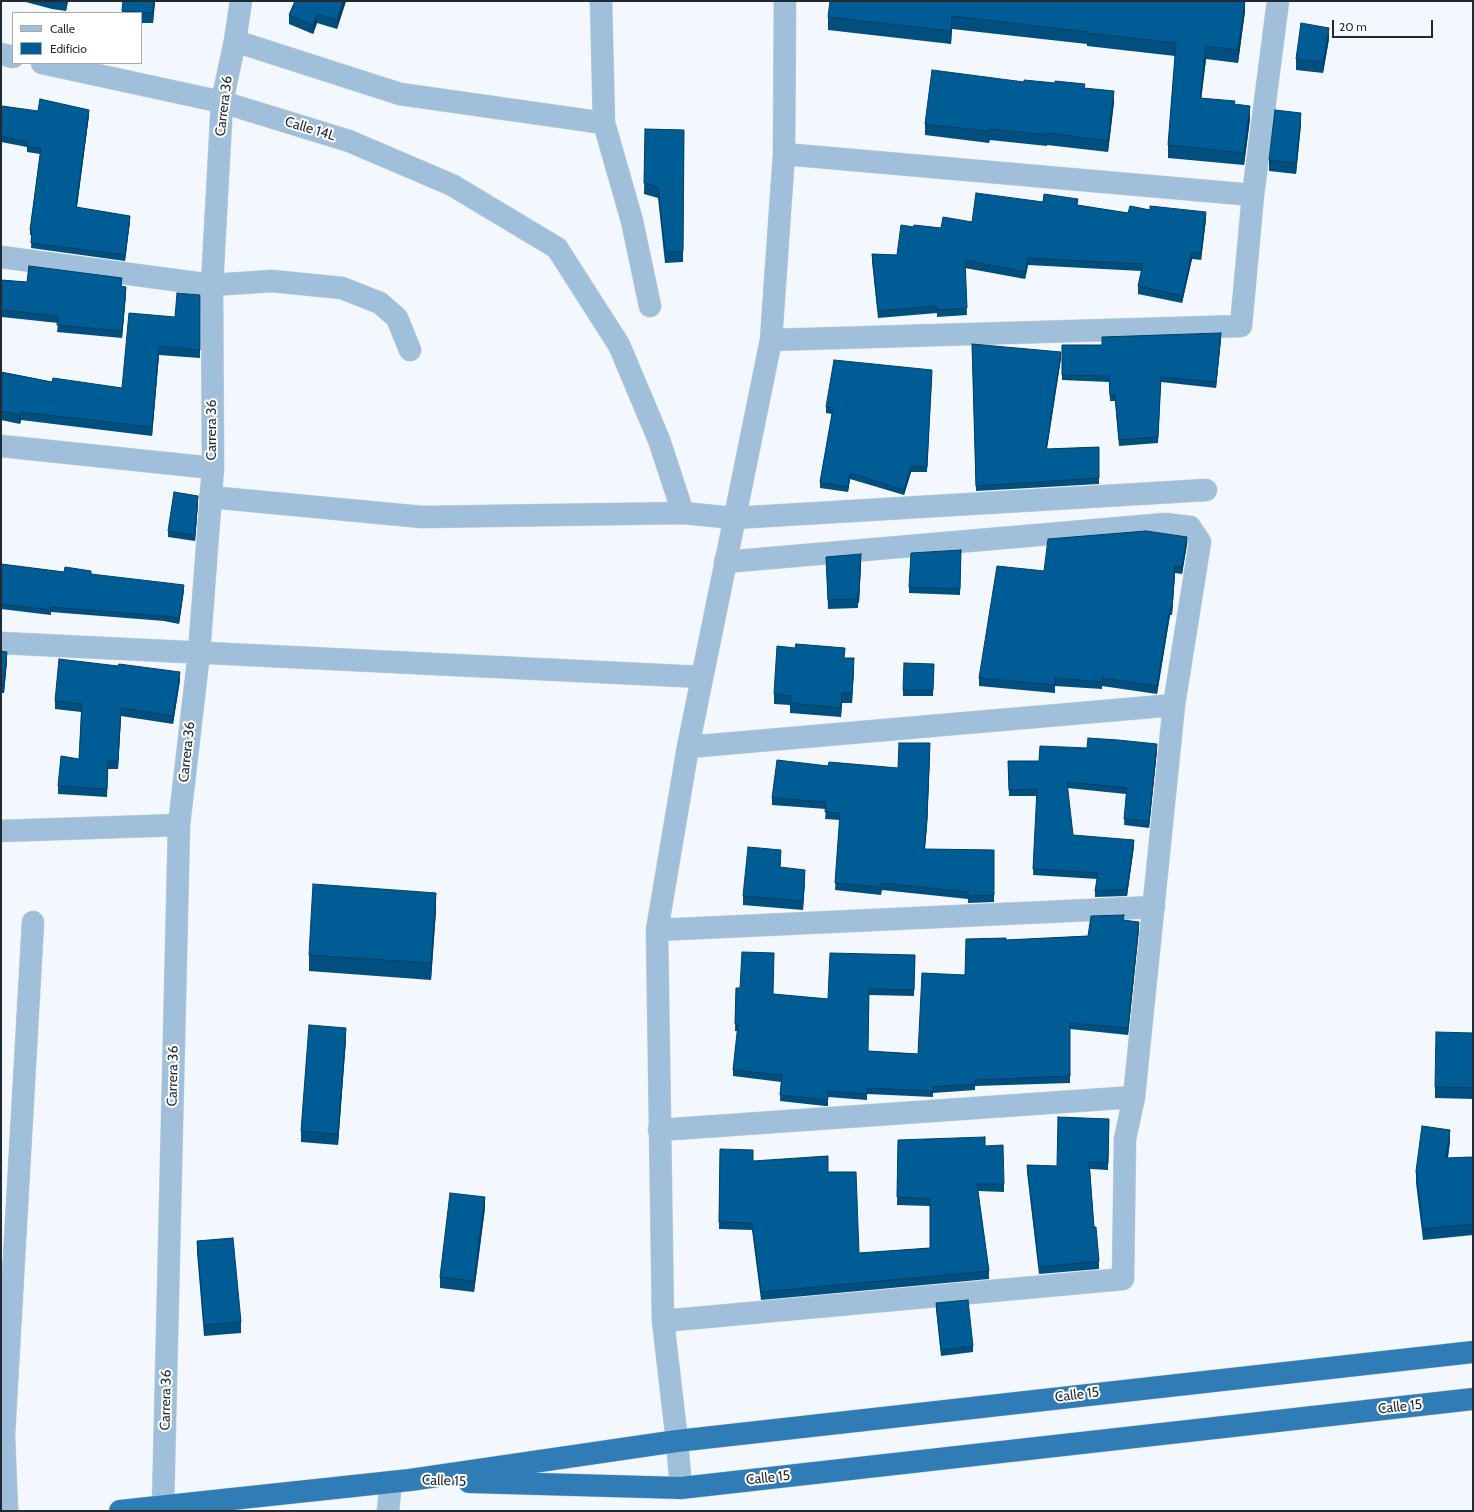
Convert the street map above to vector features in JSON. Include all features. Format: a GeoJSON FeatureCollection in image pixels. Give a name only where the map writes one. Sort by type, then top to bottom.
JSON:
{"type":"FeatureCollection","features":[{"type":"Feature","properties":{"kind":"highway","name":"Calle 15"},"geometry":{"type":"LineString","coordinates":[[400,1481],[677,1441],[1174,1384],[1473,1352]]}},
{"type":"Feature","properties":{"kind":"highway","name":"Calle 15"},"geometry":{"type":"LineString","coordinates":[[400,1481],[681,1488],[1473,1399]]}},
{"type":"Feature","properties":{"kind":"highway"},"geometry":{"type":"LineString","coordinates":[[120,1511],[400,1481]]}},
{"type":"Feature","properties":{"kind":"street","name":"Carrera 36"},"geometry":{"type":"LineString","coordinates":[[163,1506],[179,825],[199,653],[213,468],[212,285],[222,102],[235,41],[241,1]]}},
{"type":"Feature","properties":{"kind":"street"},"geometry":{"type":"LineString","coordinates":[[601,1],[604,123],[632,221],[650,306]]}},
{"type":"Feature","properties":{"kind":"street"},"geometry":{"type":"LineString","coordinates":[[681,1488],[663,1321],[657,930],[688,747],[770,340],[784,154],[785,1]]}},
{"type":"Feature","properties":{"kind":"street"},"geometry":{"type":"LineString","coordinates":[[770,340],[1241,326],[1253,195],[1278,1]]}},
{"type":"Feature","properties":{"kind":"street"},"geometry":{"type":"LineString","coordinates":[[235,41],[400,94],[604,123]]}},
{"type":"Feature","properties":{"kind":"street"},"geometry":{"type":"LineString","coordinates":[[1,54],[12,57]]}},
{"type":"Feature","properties":{"kind":"street","name":"Calle 14L"},"geometry":{"type":"LineString","coordinates":[[47,64],[222,102],[349,141],[452,185],[557,248],[619,344],[659,440],[683,513]]}},
{"type":"Feature","properties":{"kind":"street"},"geometry":{"type":"LineString","coordinates":[[784,154],[1253,195]]}},
{"type":"Feature","properties":{"kind":"street"},"geometry":{"type":"LineString","coordinates":[[1,257],[212,285],[272,280],[342,288],[380,303],[397,318],[410,350]]}},
{"type":"Feature","properties":{"kind":"street"},"geometry":{"type":"LineString","coordinates":[[1,446],[213,468]]}},
{"type":"Feature","properties":{"kind":"street"},"geometry":{"type":"LineString","coordinates":[[210,497],[422,517],[683,513],[734,518],[1206,490]]}},
{"type":"Feature","properties":{"kind":"street"},"geometry":{"type":"LineString","coordinates":[[663,1321],[1123,1279],[1125,1139],[1134,1096],[1174,705],[1200,542],[1190,527],[1165,524],[725,562]]}},
{"type":"Feature","properties":{"kind":"street"},"geometry":{"type":"LineString","coordinates":[[1,643],[702,677]]}},
{"type":"Feature","properties":{"kind":"street"},"geometry":{"type":"LineString","coordinates":[[688,747],[1174,705]]}},
{"type":"Feature","properties":{"kind":"street"},"geometry":{"type":"LineString","coordinates":[[1,831],[179,825]]}},
{"type":"Feature","properties":{"kind":"street"},"geometry":{"type":"LineString","coordinates":[[657,930],[1154,907]]}},
{"type":"Feature","properties":{"kind":"street"},"geometry":{"type":"LineString","coordinates":[[7,1511],[4,1435],[33,922]]}},
{"type":"Feature","properties":{"kind":"street"},"geometry":{"type":"LineString","coordinates":[[659,1130],[1134,1096]]}},
{"type":"Feature","properties":{"kind":"street"},"geometry":{"type":"LineString","coordinates":[[388,1511],[400,1481]]}},
{"type":"Feature","properties":{"kind":"building"},"geometry":{"type":"Polygon","coordinates":[[[123,1],[154,1],[153,13],[122,11],[123,1]]]}},
{"type":"Feature","properties":{"kind":"building"},"geometry":{"type":"Polygon","coordinates":[[[295,1],[343,1],[337,20],[317,14],[313,25],[289,15],[295,1]]]}},
{"type":"Feature","properties":{"kind":"building"},"geometry":{"type":"Polygon","coordinates":[[[830,1],[1245,1],[1238,50],[1206,46],[1200,98],[1235,101],[1234,104],[1250,106],[1244,153],[1168,145],[1176,43],[952,16],[951,31],[828,17],[830,1]]]}},
{"type":"Feature","properties":{"kind":"building"},"geometry":{"type":"Polygon","coordinates":[[[1301,23],[1329,28],[1323,62],[1296,59],[1301,23]]]}},
{"type":"Feature","properties":{"kind":"building"},"geometry":{"type":"Polygon","coordinates":[[[932,70],[1024,82],[1024,80],[1055,83],[1055,81],[1085,84],[1084,88],[1114,91],[1108,141],[1047,133],[1047,135],[990,129],[989,131],[925,124],[932,70]]]}},
{"type":"Feature","properties":{"kind":"building"},"geometry":{"type":"Polygon","coordinates":[[[40,99],[89,110],[76,207],[130,216],[125,255],[31,243],[32,230],[30,230],[41,148],[27,147],[27,142],[1,136],[1,111],[2,106],[38,111],[40,99]]]}},
{"type":"Feature","properties":{"kind":"building"},"geometry":{"type":"Polygon","coordinates":[[[1275,110],[1301,113],[1296,163],[1269,160],[1275,110]]]}},
{"type":"Feature","properties":{"kind":"building"},"geometry":{"type":"Polygon","coordinates":[[[645,129],[684,130],[683,251],[665,252],[658,187],[644,183],[645,129]]]}},
{"type":"Feature","properties":{"kind":"building"},"geometry":{"type":"Polygon","coordinates":[[[976,193],[1043,202],[1044,194],[1078,199],[1077,205],[1128,213],[1130,206],[1150,210],[1150,206],[1206,212],[1201,253],[1192,252],[1182,296],[1138,286],[1143,264],[1028,258],[1025,272],[965,260],[967,308],[937,310],[937,306],[878,311],[872,254],[897,255],[901,225],[941,228],[943,217],[972,222],[976,193]]]}},
{"type":"Feature","properties":{"kind":"building"},"geometry":{"type":"Polygon","coordinates":[[[29,266],[122,278],[121,286],[126,287],[122,331],[57,325],[58,316],[1,311],[1,280],[27,282],[29,266]]]}},
{"type":"Feature","properties":{"kind":"building"},"geometry":{"type":"Polygon","coordinates":[[[177,293],[200,295],[200,350],[159,346],[152,427],[21,412],[20,415],[1,411],[1,372],[52,382],[53,378],[122,388],[129,313],[175,317],[177,293]]]}},
{"type":"Feature","properties":{"kind":"building"},"geometry":{"type":"Polygon","coordinates":[[[1221,333],[1216,382],[1161,377],[1158,437],[1119,440],[1115,395],[1110,395],[1109,376],[1062,375],[1062,345],[1102,345],[1102,337],[1221,333]]]}},
{"type":"Feature","properties":{"kind":"building"},"geometry":{"type":"Polygon","coordinates":[[[972,344],[1061,352],[1046,449],[1099,447],[1099,478],[976,486],[972,344]]]}},
{"type":"Feature","properties":{"kind":"building"},"geometry":{"type":"Polygon","coordinates":[[[834,360],[932,370],[927,467],[911,466],[904,490],[850,473],[848,487],[820,482],[833,408],[826,407],[834,360]]]}},
{"type":"Feature","properties":{"kind":"building"},"geometry":{"type":"Polygon","coordinates":[[[174,492],[198,496],[195,535],[168,531],[174,492]]]}},
{"type":"Feature","properties":{"kind":"building"},"geometry":{"type":"Polygon","coordinates":[[[1146,531],[1187,537],[1182,567],[1175,566],[1172,608],[1170,608],[1157,686],[1102,678],[1102,682],[1055,678],[1055,685],[979,678],[997,566],[1044,571],[1048,539],[1146,531]]]}},
{"type":"Feature","properties":{"kind":"building"},"geometry":{"type":"Polygon","coordinates":[[[961,550],[960,589],[909,587],[911,553],[961,550]]]}},
{"type":"Feature","properties":{"kind":"building"},"geometry":{"type":"Polygon","coordinates":[[[861,554],[859,594],[857,594],[858,599],[828,600],[826,557],[861,554]]]}},
{"type":"Feature","properties":{"kind":"building"},"geometry":{"type":"Polygon","coordinates":[[[1,564],[64,572],[65,567],[91,571],[91,574],[184,585],[179,618],[51,607],[51,610],[1,604],[1,564]]]}},
{"type":"Feature","properties":{"kind":"building"},"geometry":{"type":"Polygon","coordinates":[[[796,644],[845,648],[844,658],[854,658],[852,693],[842,693],[841,708],[790,703],[791,696],[774,694],[777,646],[795,648],[796,644]]]}},
{"type":"Feature","properties":{"kind":"building"},"geometry":{"type":"Polygon","coordinates":[[[1,651],[7,652],[4,684],[1,684],[1,651]]]}},
{"type":"Feature","properties":{"kind":"building"},"geometry":{"type":"Polygon","coordinates":[[[59,659],[118,666],[119,664],[180,672],[173,716],[121,708],[118,761],[108,761],[107,789],[58,786],[61,756],[79,759],[82,704],[55,701],[59,659]]]}},
{"type":"Feature","properties":{"kind":"building"},"geometry":{"type":"Polygon","coordinates":[[[904,663],[934,664],[933,690],[903,690],[904,663]]]}},
{"type":"Feature","properties":{"kind":"building"},"geometry":{"type":"Polygon","coordinates":[[[1088,738],[1157,744],[1149,821],[1124,819],[1127,788],[1067,782],[1073,835],[1134,840],[1127,889],[1095,891],[1098,873],[1033,869],[1037,789],[1009,790],[1008,761],[1039,761],[1040,746],[1087,748],[1088,738]]]}},
{"type":"Feature","properties":{"kind":"building"},"geometry":{"type":"Polygon","coordinates":[[[899,743],[930,743],[927,818],[924,849],[994,850],[994,895],[968,896],[968,892],[882,883],[881,887],[835,883],[840,813],[825,812],[826,802],[772,798],[777,760],[828,766],[829,762],[898,768],[899,743]]]}},
{"type":"Feature","properties":{"kind":"building"},"geometry":{"type":"Polygon","coordinates":[[[748,847],[781,850],[780,867],[805,870],[803,901],[743,896],[748,847]]]}},
{"type":"Feature","properties":{"kind":"building"},"geometry":{"type":"Polygon","coordinates":[[[313,884],[436,893],[431,963],[309,955],[313,884]]]}},
{"type":"Feature","properties":{"kind":"building"},"geometry":{"type":"Polygon","coordinates":[[[1124,915],[1123,920],[1139,922],[1128,1028],[1070,1023],[1070,1076],[975,1080],[975,1084],[933,1087],[933,1091],[867,1088],[867,1094],[827,1091],[828,1099],[825,1100],[780,1095],[782,1075],[733,1070],[738,1024],[735,1024],[736,988],[740,988],[742,952],[774,953],[773,994],[828,999],[830,953],[915,955],[914,990],[869,989],[868,1051],[918,1054],[922,973],[965,975],[966,939],[1006,938],[1006,940],[1088,936],[1091,916],[1124,915]]]}},
{"type":"Feature","properties":{"kind":"building"},"geometry":{"type":"Polygon","coordinates":[[[309,1025],[346,1028],[338,1134],[301,1131],[309,1025]]]}},
{"type":"Feature","properties":{"kind":"building"},"geometry":{"type":"Polygon","coordinates":[[[1436,1032],[1473,1033],[1473,1088],[1435,1087],[1436,1032]]]}},
{"type":"Feature","properties":{"kind":"building"},"geometry":{"type":"Polygon","coordinates":[[[1058,1117],[1109,1119],[1108,1163],[1089,1162],[1094,1227],[1096,1227],[1099,1261],[1039,1267],[1027,1165],[1057,1166],[1058,1117]]]}},
{"type":"Feature","properties":{"kind":"building"},"geometry":{"type":"Polygon","coordinates":[[[1422,1126],[1450,1130],[1446,1158],[1473,1157],[1473,1224],[1423,1229],[1416,1171],[1422,1126]]]}},
{"type":"Feature","properties":{"kind":"building"},"geometry":{"type":"Polygon","coordinates":[[[985,1137],[985,1146],[1003,1145],[1004,1184],[977,1184],[989,1271],[761,1292],[752,1223],[719,1222],[720,1149],[753,1150],[753,1161],[828,1156],[828,1172],[856,1172],[859,1253],[930,1248],[930,1199],[897,1197],[898,1140],[985,1137]]]}},
{"type":"Feature","properties":{"kind":"building"},"geometry":{"type":"Polygon","coordinates":[[[450,1193],[485,1197],[474,1281],[440,1277],[450,1193]]]}},
{"type":"Feature","properties":{"kind":"building"},"geometry":{"type":"Polygon","coordinates":[[[233,1238],[241,1322],[204,1325],[197,1241],[233,1238]]]}},
{"type":"Feature","properties":{"kind":"building"},"geometry":{"type":"Polygon","coordinates":[[[968,1300],[973,1346],[941,1350],[936,1303],[968,1300]]]}}]}
